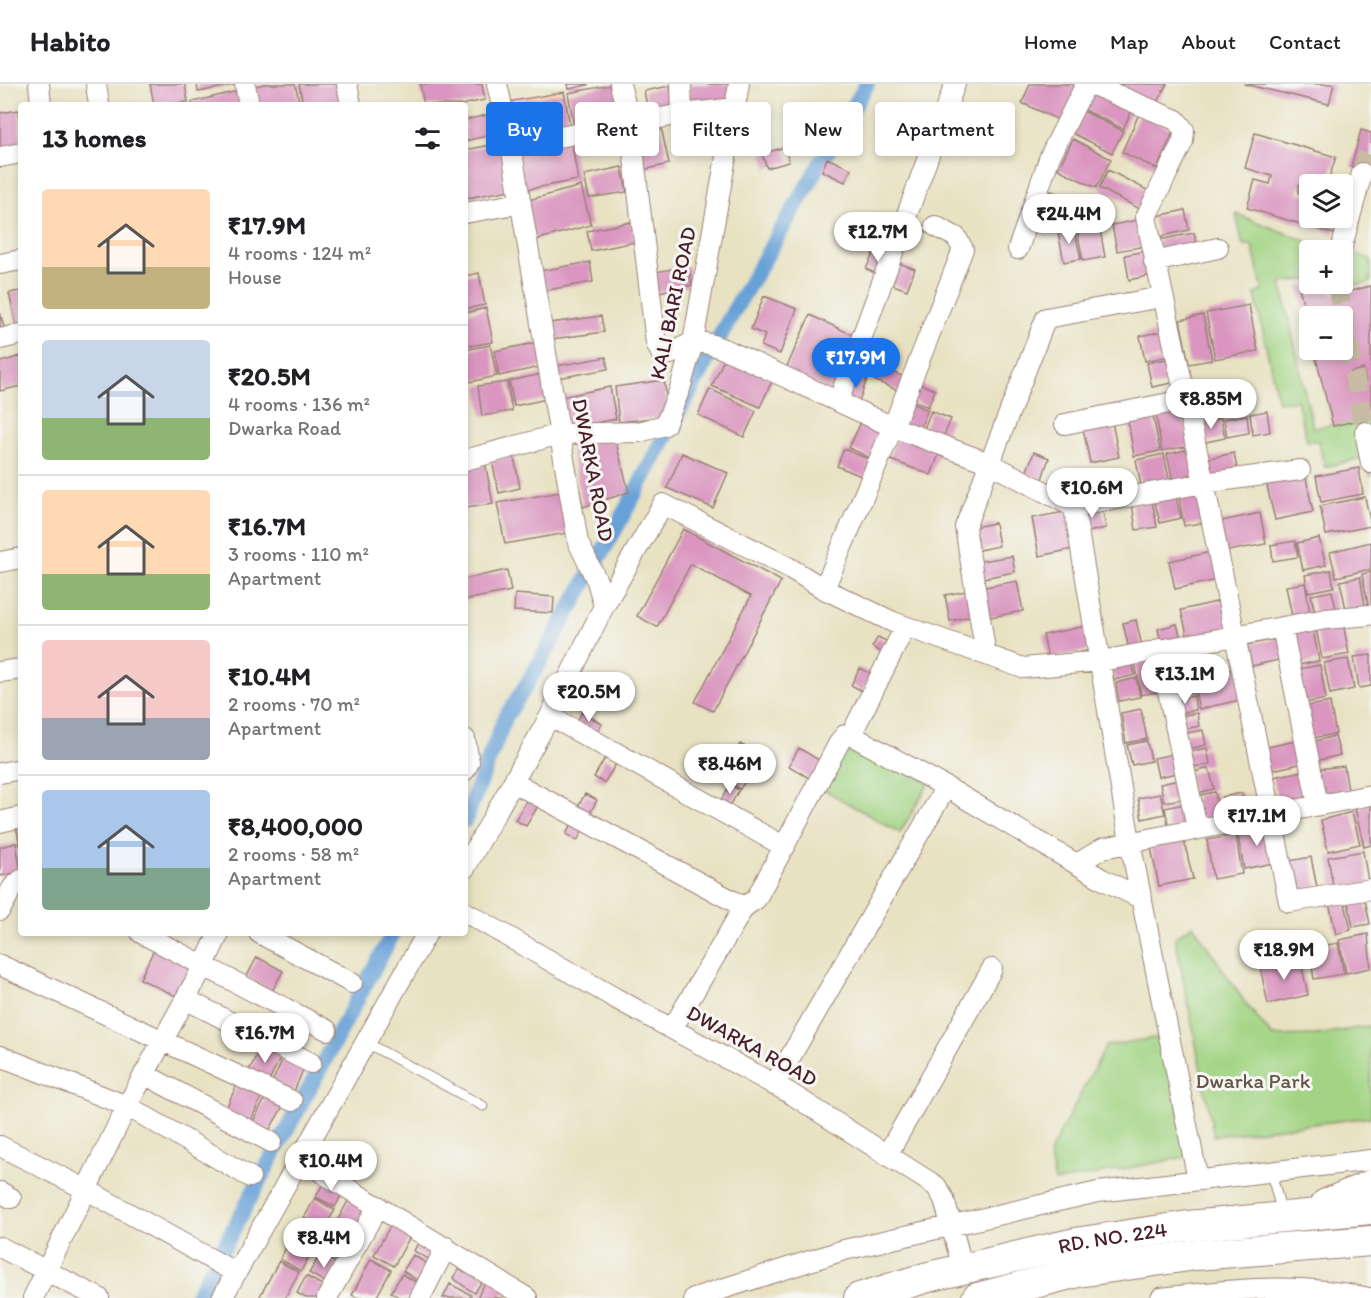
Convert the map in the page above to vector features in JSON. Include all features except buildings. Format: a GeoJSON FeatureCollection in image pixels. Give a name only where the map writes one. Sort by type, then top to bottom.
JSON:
{"type":"FeatureCollection","features":[{"type":"Feature","properties":{"kind":"main road"},"geometry":{"type":"LineString","coordinates":[[1288,1218],[1371,1185]]}},
{"type":"Feature","properties":{"kind":"main road","name":"RD. NO. 224"},"geometry":{"type":"LineString","coordinates":[[859,1298],[963,1269],[1086,1241],[1188,1226],[1371,1209]]}},
{"type":"Feature","properties":{"kind":"main road","name":"RD. NO. 224"},"geometry":{"type":"LineString","coordinates":[[978,1298],[1078,1272],[1196,1255],[1371,1241]]}},
{"type":"Feature","properties":{"kind":"street"},"geometry":{"type":"LineString","coordinates":[[39,84],[40,102]]}},
{"type":"Feature","properties":{"kind":"street"},"geometry":{"type":"LineString","coordinates":[[96,84],[99,102]]}},
{"type":"Feature","properties":{"kind":"street"},"geometry":{"type":"LineString","coordinates":[[245,84],[248,102]]}},
{"type":"Feature","properties":{"kind":"street"},"geometry":{"type":"LineString","coordinates":[[347,84],[350,102]]}},
{"type":"Feature","properties":{"kind":"street","name":"DWARKA ROAD"},"geometry":{"type":"LineString","coordinates":[[497,84],[501,102]]}},
{"type":"Feature","properties":{"kind":"street"},"geometry":{"type":"LineString","coordinates":[[620,84],[624,102]]}},
{"type":"Feature","properties":{"kind":"street"},"geometry":{"type":"LineString","coordinates":[[681,84],[682,102]]}},
{"type":"Feature","properties":{"kind":"street","name":"KALI BARI ROAD"},"geometry":{"type":"LineString","coordinates":[[736,102],[739,84]]}},
{"type":"Feature","properties":{"kind":"street"},"geometry":{"type":"LineString","coordinates":[[838,402],[955,84]]}},
{"type":"Feature","properties":{"kind":"street"},"geometry":{"type":"LineString","coordinates":[[1018,249],[1050,156],[1086,84]]}},
{"type":"Feature","properties":{"kind":"street"},"geometry":{"type":"LineString","coordinates":[[1102,86],[1176,120],[1184,130],[1183,141],[1146,217],[1237,635],[1289,902],[1371,889]]}},
{"type":"Feature","properties":{"kind":"street"},"geometry":{"type":"LineString","coordinates":[[0,157],[18,154]]}},
{"type":"Feature","properties":{"kind":"street","name":"DWARKA ROAD"},"geometry":{"type":"LineString","coordinates":[[513,156],[578,542],[597,581],[604,606]]}},
{"type":"Feature","properties":{"kind":"street"},"geometry":{"type":"LineString","coordinates":[[634,156],[656,343],[662,354],[669,356],[712,346],[893,427],[988,463],[1074,507],[1204,483],[1300,470]]}},
{"type":"Feature","properties":{"kind":"street","name":"KALI BARI ROAD"},"geometry":{"type":"LineString","coordinates":[[560,434],[639,432],[665,425],[680,389],[712,346],[730,156]]}},
{"type":"Feature","properties":{"kind":"street"},"geometry":{"type":"LineString","coordinates":[[1344,240],[1362,173]]}},
{"type":"Feature","properties":{"kind":"street"},"geometry":{"type":"LineString","coordinates":[[468,212],[521,203]]}},
{"type":"Feature","properties":{"kind":"street"},"geometry":{"type":"LineString","coordinates":[[824,590],[893,427],[963,249],[959,240],[934,226]]}},
{"type":"Feature","properties":{"kind":"street"},"geometry":{"type":"LineString","coordinates":[[1154,262],[1218,248]]}},
{"type":"Feature","properties":{"kind":"street"},"geometry":{"type":"LineString","coordinates":[[0,264],[18,261]]}},
{"type":"Feature","properties":{"kind":"street"},"geometry":{"type":"LineString","coordinates":[[986,655],[965,532],[988,463],[1046,318],[1162,297]]}},
{"type":"Feature","properties":{"kind":"street"},"geometry":{"type":"LineString","coordinates":[[0,339],[18,335]]}},
{"type":"Feature","properties":{"kind":"street"},"geometry":{"type":"LineString","coordinates":[[1065,424],[1184,400]]}},
{"type":"Feature","properties":{"kind":"street"},"geometry":{"type":"LineString","coordinates":[[1365,432],[1371,462]]}},
{"type":"Feature","properties":{"kind":"street"},"geometry":{"type":"LineString","coordinates":[[468,459],[560,434]]}},
{"type":"Feature","properties":{"kind":"street"},"geometry":{"type":"LineString","coordinates":[[468,863],[550,716],[604,606],[663,504],[788,567],[824,590],[905,627],[1029,669],[1101,661],[1282,627],[1370,615]]}},
{"type":"Feature","properties":{"kind":"street"},"geometry":{"type":"LineString","coordinates":[[1074,507],[1130,842],[1198,1180]]}},
{"type":"Feature","properties":{"kind":"street"},"geometry":{"type":"LineString","coordinates":[[0,562],[18,559]]}},
{"type":"Feature","properties":{"kind":"street"},"geometry":{"type":"LineString","coordinates":[[672,1029],[744,907],[756,899],[840,741],[850,735],[905,627]]}},
{"type":"Feature","properties":{"kind":"street"},"geometry":{"type":"LineString","coordinates":[[1282,627],[1317,805]]}},
{"type":"Feature","properties":{"kind":"street"},"geometry":{"type":"LineString","coordinates":[[1159,649],[1197,828]]}},
{"type":"Feature","properties":{"kind":"street"},"geometry":{"type":"LineString","coordinates":[[0,672],[18,669]]}},
{"type":"Feature","properties":{"kind":"street"},"geometry":{"type":"LineString","coordinates":[[550,716],[785,847]]}},
{"type":"Feature","properties":{"kind":"street"},"geometry":{"type":"LineString","coordinates":[[850,735],[946,787],[1077,864],[1142,898]]}},
{"type":"Feature","properties":{"kind":"street"},"geometry":{"type":"LineString","coordinates":[[0,773],[18,770]]}},
{"type":"Feature","properties":{"kind":"street"},"geometry":{"type":"LineString","coordinates":[[513,782],[649,853],[744,907]]}},
{"type":"Feature","properties":{"kind":"street"},"geometry":{"type":"LineString","coordinates":[[774,1085],[946,787]]}},
{"type":"Feature","properties":{"kind":"street"},"geometry":{"type":"LineString","coordinates":[[1077,864],[1103,848],[1371,795]]}},
{"type":"Feature","properties":{"kind":"street"},"geometry":{"type":"LineString","coordinates":[[0,822],[18,818]]}},
{"type":"Feature","properties":{"kind":"street"},"geometry":{"type":"LineString","coordinates":[[0,910],[13,886],[18,882]]}},
{"type":"Feature","properties":{"kind":"street","name":"DWARKA ROAD"},"geometry":{"type":"LineString","coordinates":[[468,914],[774,1085],[936,1186],[942,1193],[963,1269]]}},
{"type":"Feature","properties":{"kind":"street"},"geometry":{"type":"LineString","coordinates":[[147,936],[327,1030]]}},
{"type":"Feature","properties":{"kind":"street"},"geometry":{"type":"LineString","coordinates":[[33,1298],[127,1106],[218,936]]}},
{"type":"Feature","properties":{"kind":"street"},"geometry":{"type":"LineString","coordinates":[[265,936],[352,982]]}},
{"type":"Feature","properties":{"kind":"street"},"geometry":{"type":"LineString","coordinates":[[222,1298],[223,1265],[365,1042],[425,936]]}},
{"type":"Feature","properties":{"kind":"street"},"geometry":{"type":"LineString","coordinates":[[0,965],[292,1101]]}},
{"type":"Feature","properties":{"kind":"street"},"geometry":{"type":"LineString","coordinates":[[887,1155],[992,969]]}},
{"type":"Feature","properties":{"kind":"street"},"geometry":{"type":"LineString","coordinates":[[185,999],[311,1062]]}},
{"type":"Feature","properties":{"kind":"street"},"geometry":{"type":"LineString","coordinates":[[0,1056],[127,1106],[250,1177]]}},
{"type":"Feature","properties":{"kind":"street"},"geometry":{"type":"LineString","coordinates":[[144,1074],[271,1143]]}},
{"type":"Feature","properties":{"kind":"street"},"geometry":{"type":"LineString","coordinates":[[0,1146],[87,1190],[223,1265]]}},
{"type":"Feature","properties":{"kind":"street"},"geometry":{"type":"LineString","coordinates":[[694,1298],[844,1250],[1098,1192],[1371,1160]]}},
{"type":"Feature","properties":{"kind":"street"},"geometry":{"type":"LineString","coordinates":[[321,1172],[527,1298]]}},
{"type":"Feature","properties":{"kind":"street"},"geometry":{"type":"LineString","coordinates":[[327,1298],[378,1206]]}},
{"type":"Feature","properties":{"kind":"street"},"geometry":{"type":"LineString","coordinates":[[0,1247],[99,1298]]}},
{"type":"Feature","properties":{"kind":"street"},"geometry":{"type":"LineString","coordinates":[[420,1298],[446,1248]]}},
{"type":"Feature","properties":{"kind":"street"},"geometry":{"type":"LineString","coordinates":[[1161,1298],[1286,1287],[1319,1289],[1369,1298]]}},
{"type":"Feature","properties":{"kind":"lane"},"geometry":{"type":"LineString","coordinates":[[365,1042],[483,1106]]}},
{"type":"Feature","properties":{"kind":"lane"},"geometry":{"type":"LineString","coordinates":[[1271,1173],[1288,1218]]}},
{"type":"Feature","properties":{"kind":"green space"},"geometry":{"type":"Polygon","coordinates":[[[1236,214],[1304,240],[1299,240],[1299,280],[1281,283],[1313,428],[1371,419],[1371,477],[1366,457],[1325,467],[1318,441],[1307,441],[1297,400],[1278,402],[1255,294],[1263,290],[1252,245],[1243,245],[1236,214]]]}},
{"type":"Feature","properties":{"kind":"green space"},"geometry":{"type":"Polygon","coordinates":[[[1353,254],[1371,259],[1371,282],[1353,285],[1353,254]]]}},
{"type":"Feature","properties":{"kind":"green space"},"geometry":{"type":"Polygon","coordinates":[[[847,740],[929,783],[900,833],[821,788],[847,740]]]}},
{"type":"Feature","properties":{"kind":"green space","name":"Dwarka Park"},"geometry":{"type":"Polygon","coordinates":[[[1193,925],[1246,1004],[1272,1036],[1316,1035],[1371,1026],[1371,1117],[1214,1136],[1175,937],[1193,925]]]}},
{"type":"Feature","properties":{"kind":"green space"},"geometry":{"type":"Polygon","coordinates":[[[1165,1036],[1187,1157],[1055,1182],[1049,1154],[1106,1046],[1165,1036]]]}},
{"type":"Feature","properties":{"kind":"waterway"},"geometry":{"type":"LineString","coordinates":[[468,812],[505,718],[529,681],[617,526],[732,314],[867,84]]}},
{"type":"Feature","properties":{"kind":"waterway"},"geometry":{"type":"LineString","coordinates":[[196,1298],[391,936]]}},
{"type":"Feature","properties":{"kind":"tunnel"},"geometry":{"type":"LineString","coordinates":[[1362,173],[1371,145]]}},
{"type":"Feature","properties":{"kind":"tunnel"},"geometry":{"type":"LineString","coordinates":[[1339,294],[1365,432]]}}]}
